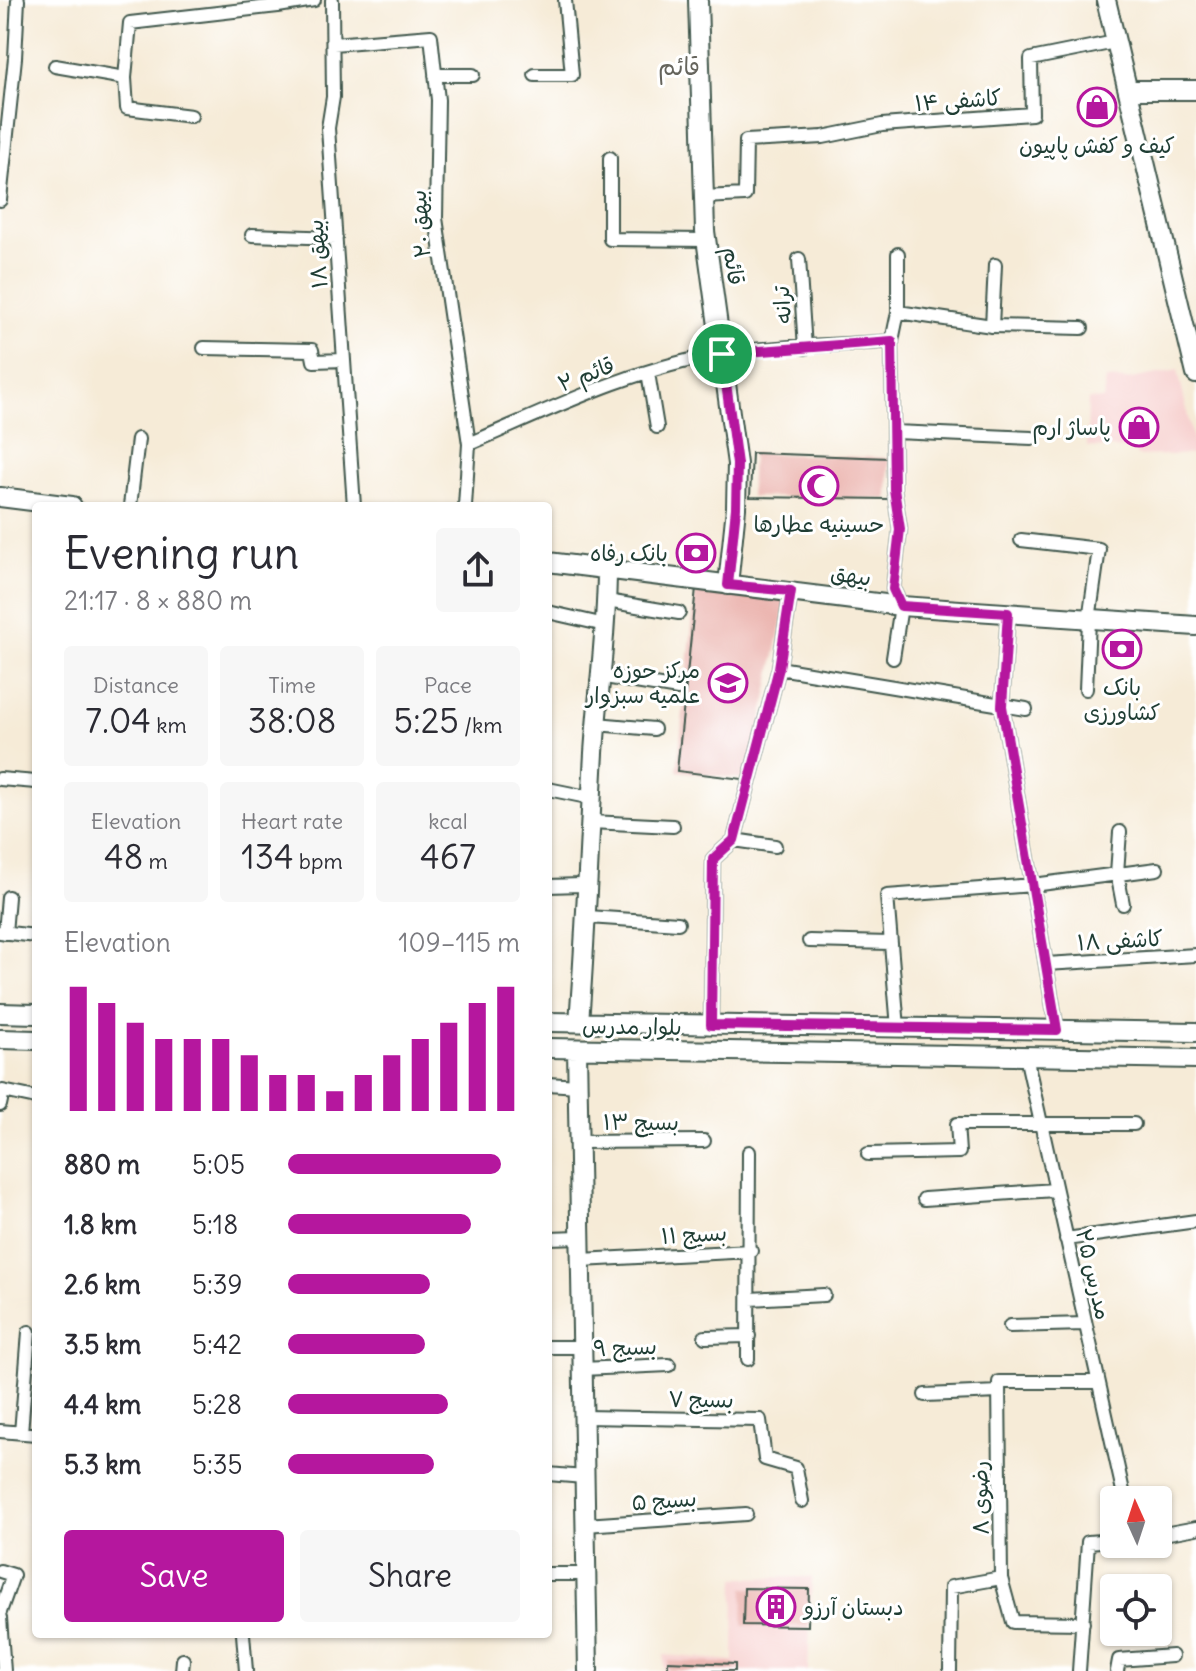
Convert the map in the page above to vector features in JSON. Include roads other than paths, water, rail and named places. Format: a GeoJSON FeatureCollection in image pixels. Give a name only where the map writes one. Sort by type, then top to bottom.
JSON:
{"type":"FeatureCollection","features":[{"type":"Feature","properties":{"kind":"main road","name":"قائم"},"geometry":{"type":"LineString","coordinates":[[698,0],[706,240],[737,464],[728,585]]}},
{"type":"Feature","properties":{"kind":"main road"},"geometry":{"type":"LineString","coordinates":[[1106,0],[1196,374]]}},
{"type":"Feature","properties":{"kind":"main road"},"geometry":{"type":"LineString","coordinates":[[1129,90],[1196,90]]}},
{"type":"Feature","properties":{"kind":"main road"},"geometry":{"type":"LineString","coordinates":[[0,497],[40,502]]}},
{"type":"Feature","properties":{"kind":"main road","name":"بیهق"},"geometry":{"type":"LineString","coordinates":[[552,562],[901,606],[1196,626]]}},
{"type":"Feature","properties":{"kind":"main road"},"geometry":{"type":"LineString","coordinates":[[579,1022],[588,917],[596,724],[607,569]]}},
{"type":"Feature","properties":{"kind":"main road"},"geometry":{"type":"LineString","coordinates":[[0,1013],[32,1014]]}},
{"type":"Feature","properties":{"kind":"main road","name":"بلوار مدرس"},"geometry":{"type":"LineString","coordinates":[[552,1022],[1196,1032]]}},
{"type":"Feature","properties":{"kind":"main road"},"geometry":{"type":"LineString","coordinates":[[773,1026],[773,1052]]}},
{"type":"Feature","properties":{"kind":"main road"},"geometry":{"type":"LineString","coordinates":[[0,1039],[32,1040]]}},
{"type":"Feature","properties":{"kind":"main road","name":"بلوار مدرس"},"geometry":{"type":"LineString","coordinates":[[552,1048],[1196,1059]]}},
{"type":"Feature","properties":{"kind":"main road"},"geometry":{"type":"LineString","coordinates":[[577,1049],[588,1671]]}},
{"type":"Feature","properties":{"kind":"street"},"geometry":{"type":"LineString","coordinates":[[0,200],[18,0]]}},
{"type":"Feature","properties":{"kind":"street"},"geometry":{"type":"LineString","coordinates":[[191,116],[127,108],[125,78],[130,23],[314,0]]}},
{"type":"Feature","properties":{"kind":"street","name":"بیهق ۱۸"},"geometry":{"type":"LineString","coordinates":[[332,0],[333,97],[328,128],[354,502]]}},
{"type":"Feature","properties":{"kind":"street"},"geometry":{"type":"LineString","coordinates":[[535,75],[572,75],[565,0]]}},
{"type":"Feature","properties":{"kind":"street","name":"بیهق ۲۰"},"geometry":{"type":"LineString","coordinates":[[333,44],[431,36],[438,100],[436,218],[469,444],[465,502]]}},
{"type":"Feature","properties":{"kind":"street","name":"کاشفی ۱۴"},"geometry":{"type":"LineString","coordinates":[[703,197],[745,195],[746,141],[823,137],[882,125],[1032,114],[1031,59],[1115,42]]}},
{"type":"Feature","properties":{"kind":"street"},"geometry":{"type":"LineString","coordinates":[[55,66],[125,78]]}},
{"type":"Feature","properties":{"kind":"street"},"geometry":{"type":"LineString","coordinates":[[435,75],[473,75]]}},
{"type":"Feature","properties":{"kind":"street"},"geometry":{"type":"LineString","coordinates":[[610,158],[610,239],[706,240]]}},
{"type":"Feature","properties":{"kind":"street"},"geometry":{"type":"LineString","coordinates":[[252,235],[336,238]]}},
{"type":"Feature","properties":{"kind":"street"},"geometry":{"type":"LineString","coordinates":[[893,658],[901,606],[893,589],[900,529],[894,489],[892,341],[898,312],[898,254]]}},
{"type":"Feature","properties":{"kind":"street","name":"ترانه"},"geometry":{"type":"LineString","coordinates":[[799,259],[805,348]]}},
{"type":"Feature","properties":{"kind":"street"},"geometry":{"type":"LineString","coordinates":[[992,326],[995,265]]}},
{"type":"Feature","properties":{"kind":"street"},"geometry":{"type":"LineString","coordinates":[[898,312],[992,326],[1082,328]]}},
{"type":"Feature","properties":{"kind":"street","name":"قائم ۲"},"geometry":{"type":"LineString","coordinates":[[469,444],[598,389],[722,354],[892,341]]}},
{"type":"Feature","properties":{"kind":"street"},"geometry":{"type":"LineString","coordinates":[[204,348],[312,350],[314,361],[344,360]]}},
{"type":"Feature","properties":{"kind":"street"},"geometry":{"type":"LineString","coordinates":[[648,373],[657,427]]}},
{"type":"Feature","properties":{"kind":"street"},"geometry":{"type":"LineString","coordinates":[[895,432],[1032,438]]}},
{"type":"Feature","properties":{"kind":"street"},"geometry":{"type":"LineString","coordinates":[[130,502],[138,439]]}},
{"type":"Feature","properties":{"kind":"street"},"geometry":{"type":"LineString","coordinates":[[1021,540],[1099,549],[1089,620],[1086,689]]}},
{"type":"Feature","properties":{"kind":"street"},"geometry":{"type":"LineString","coordinates":[[711,1025],[713,859],[734,840],[779,668],[791,591]]}},
{"type":"Feature","properties":{"kind":"street"},"geometry":{"type":"LineString","coordinates":[[607,601],[679,613]]}},
{"type":"Feature","properties":{"kind":"street"},"geometry":{"type":"LineString","coordinates":[[552,613],[605,625]]}},
{"type":"Feature","properties":{"kind":"street"},"geometry":{"type":"LineString","coordinates":[[1008,613],[1002,706],[1057,1030]]}},
{"type":"Feature","properties":{"kind":"street"},"geometry":{"type":"LineString","coordinates":[[779,668],[1026,709]]}},
{"type":"Feature","properties":{"kind":"street"},"geometry":{"type":"LineString","coordinates":[[599,676],[678,689]]}},
{"type":"Feature","properties":{"kind":"street"},"geometry":{"type":"LineString","coordinates":[[596,724],[654,729]]}},
{"type":"Feature","properties":{"kind":"street"},"geometry":{"type":"LineString","coordinates":[[0,779],[32,782]]}},
{"type":"Feature","properties":{"kind":"street"},"geometry":{"type":"LineString","coordinates":[[552,790],[592,798]]}},
{"type":"Feature","properties":{"kind":"street"},"geometry":{"type":"LineString","coordinates":[[591,822],[673,826]]}},
{"type":"Feature","properties":{"kind":"street"},"geometry":{"type":"LineString","coordinates":[[1120,832],[1117,873],[1123,904]]}},
{"type":"Feature","properties":{"kind":"street"},"geometry":{"type":"LineString","coordinates":[[734,840],[775,846]]}},
{"type":"Feature","properties":{"kind":"street"},"geometry":{"type":"LineString","coordinates":[[898,1028],[887,896],[1033,885],[1157,869]]}},
{"type":"Feature","properties":{"kind":"street"},"geometry":{"type":"LineString","coordinates":[[552,886],[588,887]]}},
{"type":"Feature","properties":{"kind":"street"},"geometry":{"type":"LineString","coordinates":[[8,897],[3,933],[32,936]]}},
{"type":"Feature","properties":{"kind":"street"},"geometry":{"type":"LineString","coordinates":[[588,917],[678,923]]}},
{"type":"Feature","properties":{"kind":"street"},"geometry":{"type":"LineString","coordinates":[[809,941],[890,943]]}},
{"type":"Feature","properties":{"kind":"street","name":"کاشفی ۱۸"},"geometry":{"type":"LineString","coordinates":[[1046,964],[1196,955]]}},
{"type":"Feature","properties":{"kind":"street","name":"مدرس ۲۵"},"geometry":{"type":"LineString","coordinates":[[1026,1056],[1122,1486]]}},
{"type":"Feature","properties":{"kind":"street"},"geometry":{"type":"LineString","coordinates":[[552,1084],[578,1086]]}},
{"type":"Feature","properties":{"kind":"street"},"geometry":{"type":"LineString","coordinates":[[0,1105],[2,1091],[32,1097]]}},
{"type":"Feature","properties":{"kind":"street"},"geometry":{"type":"LineString","coordinates":[[868,1154],[959,1152],[957,1124],[1134,1124]]}},
{"type":"Feature","properties":{"kind":"street","name":"بسیج ۱۳"},"geometry":{"type":"LineString","coordinates":[[579,1142],[704,1141]]}},
{"type":"Feature","properties":{"kind":"street"},"geometry":{"type":"LineString","coordinates":[[749,1152],[751,1251]]}},
{"type":"Feature","properties":{"kind":"street"},"geometry":{"type":"LineString","coordinates":[[924,1199],[1055,1190]]}},
{"type":"Feature","properties":{"kind":"street"},"geometry":{"type":"LineString","coordinates":[[1066,1239],[1196,1221]]}},
{"type":"Feature","properties":{"kind":"street"},"geometry":{"type":"LineString","coordinates":[[552,1238],[580,1237]]}},
{"type":"Feature","properties":{"kind":"street","name":"بسیج ۱۱"},"geometry":{"type":"LineString","coordinates":[[581,1260],[751,1251],[748,1359]]}},
{"type":"Feature","properties":{"kind":"street"},"geometry":{"type":"LineString","coordinates":[[750,1299],[824,1295]]}},
{"type":"Feature","properties":{"kind":"street"},"geometry":{"type":"LineString","coordinates":[[1010,1326],[1085,1324]]}},
{"type":"Feature","properties":{"kind":"street"},"geometry":{"type":"LineString","coordinates":[[21,1433],[29,1332]]}},
{"type":"Feature","properties":{"kind":"street"},"geometry":{"type":"LineString","coordinates":[[705,1337],[749,1336]]}},
{"type":"Feature","properties":{"kind":"street"},"geometry":{"type":"LineString","coordinates":[[552,1347],[582,1347]]}},
{"type":"Feature","properties":{"kind":"street","name":"بسیج ۹"},"geometry":{"type":"LineString","coordinates":[[582,1369],[669,1365]]}},
{"type":"Feature","properties":{"kind":"street"},"geometry":{"type":"LineString","coordinates":[[925,1395],[999,1392],[999,1382],[1098,1382]]}},
{"type":"Feature","properties":{"kind":"street","name":"رضوی ۸"},"geometry":{"type":"LineString","coordinates":[[999,1392],[1001,1578],[1013,1622],[1083,1623]]}},
{"type":"Feature","properties":{"kind":"street","name":"بسیج ۷"},"geometry":{"type":"LineString","coordinates":[[583,1417],[760,1420],[765,1459],[796,1468],[802,1501]]}},
{"type":"Feature","properties":{"kind":"street"},"geometry":{"type":"LineString","coordinates":[[0,1431],[32,1434]]}},
{"type":"Feature","properties":{"kind":"street"},"geometry":{"type":"LineString","coordinates":[[552,1474],[584,1477]]}},
{"type":"Feature","properties":{"kind":"street","name":"بسیج ۵"},"geometry":{"type":"LineString","coordinates":[[585,1525],[746,1514]]}},
{"type":"Feature","properties":{"kind":"street"},"geometry":{"type":"LineString","coordinates":[[1172,1532],[1196,1528]]}},
{"type":"Feature","properties":{"kind":"street"},"geometry":{"type":"LineString","coordinates":[[1079,1671],[1088,1542],[1100,1541]]}},
{"type":"Feature","properties":{"kind":"street"},"geometry":{"type":"LineString","coordinates":[[0,1571],[13,1575],[0,1615],[4,1671]]}},
{"type":"Feature","properties":{"kind":"street"},"geometry":{"type":"LineString","coordinates":[[552,1574],[586,1574]]}},
{"type":"Feature","properties":{"kind":"street"},"geometry":{"type":"LineString","coordinates":[[950,1671],[951,1587],[1001,1578]]}},
{"type":"Feature","properties":{"kind":"street"},"geometry":{"type":"LineString","coordinates":[[243,1638],[246,1671]]}},
{"type":"Feature","properties":{"kind":"street"},"geometry":{"type":"LineString","coordinates":[[1117,1671],[1119,1660],[1172,1656]]}},
{"type":"Feature","properties":{"kind":"place","name":"کیف و کفش پاپیون"},"geometry":{"type":"Point","coordinates":[1097,107]}},
{"type":"Feature","properties":{"kind":"place","name":"پاساژ ارم"},"geometry":{"type":"Point","coordinates":[1139,427]}},
{"type":"Feature","properties":{"kind":"place","name":"حسینیه عطارها"},"geometry":{"type":"Point","coordinates":[819,486]}},
{"type":"Feature","properties":{"kind":"place","name":"بانک رفاه"},"geometry":{"type":"Point","coordinates":[696,553]}},
{"type":"Feature","properties":{"kind":"place","name":"بانک کشاورزی"},"geometry":{"type":"Point","coordinates":[1122,649]}},
{"type":"Feature","properties":{"kind":"place","name":"مرکز حوزه علمیه سبزوار"},"geometry":{"type":"Point","coordinates":[728,683]}},
{"type":"Feature","properties":{"kind":"place","name":"دبستان آرزو"},"geometry":{"type":"Point","coordinates":[776,1607]}},
{"type":"Feature","properties":{"kind":"district","name":"قائم"},"geometry":{"type":"Point","coordinates":[679,67]}}]}
